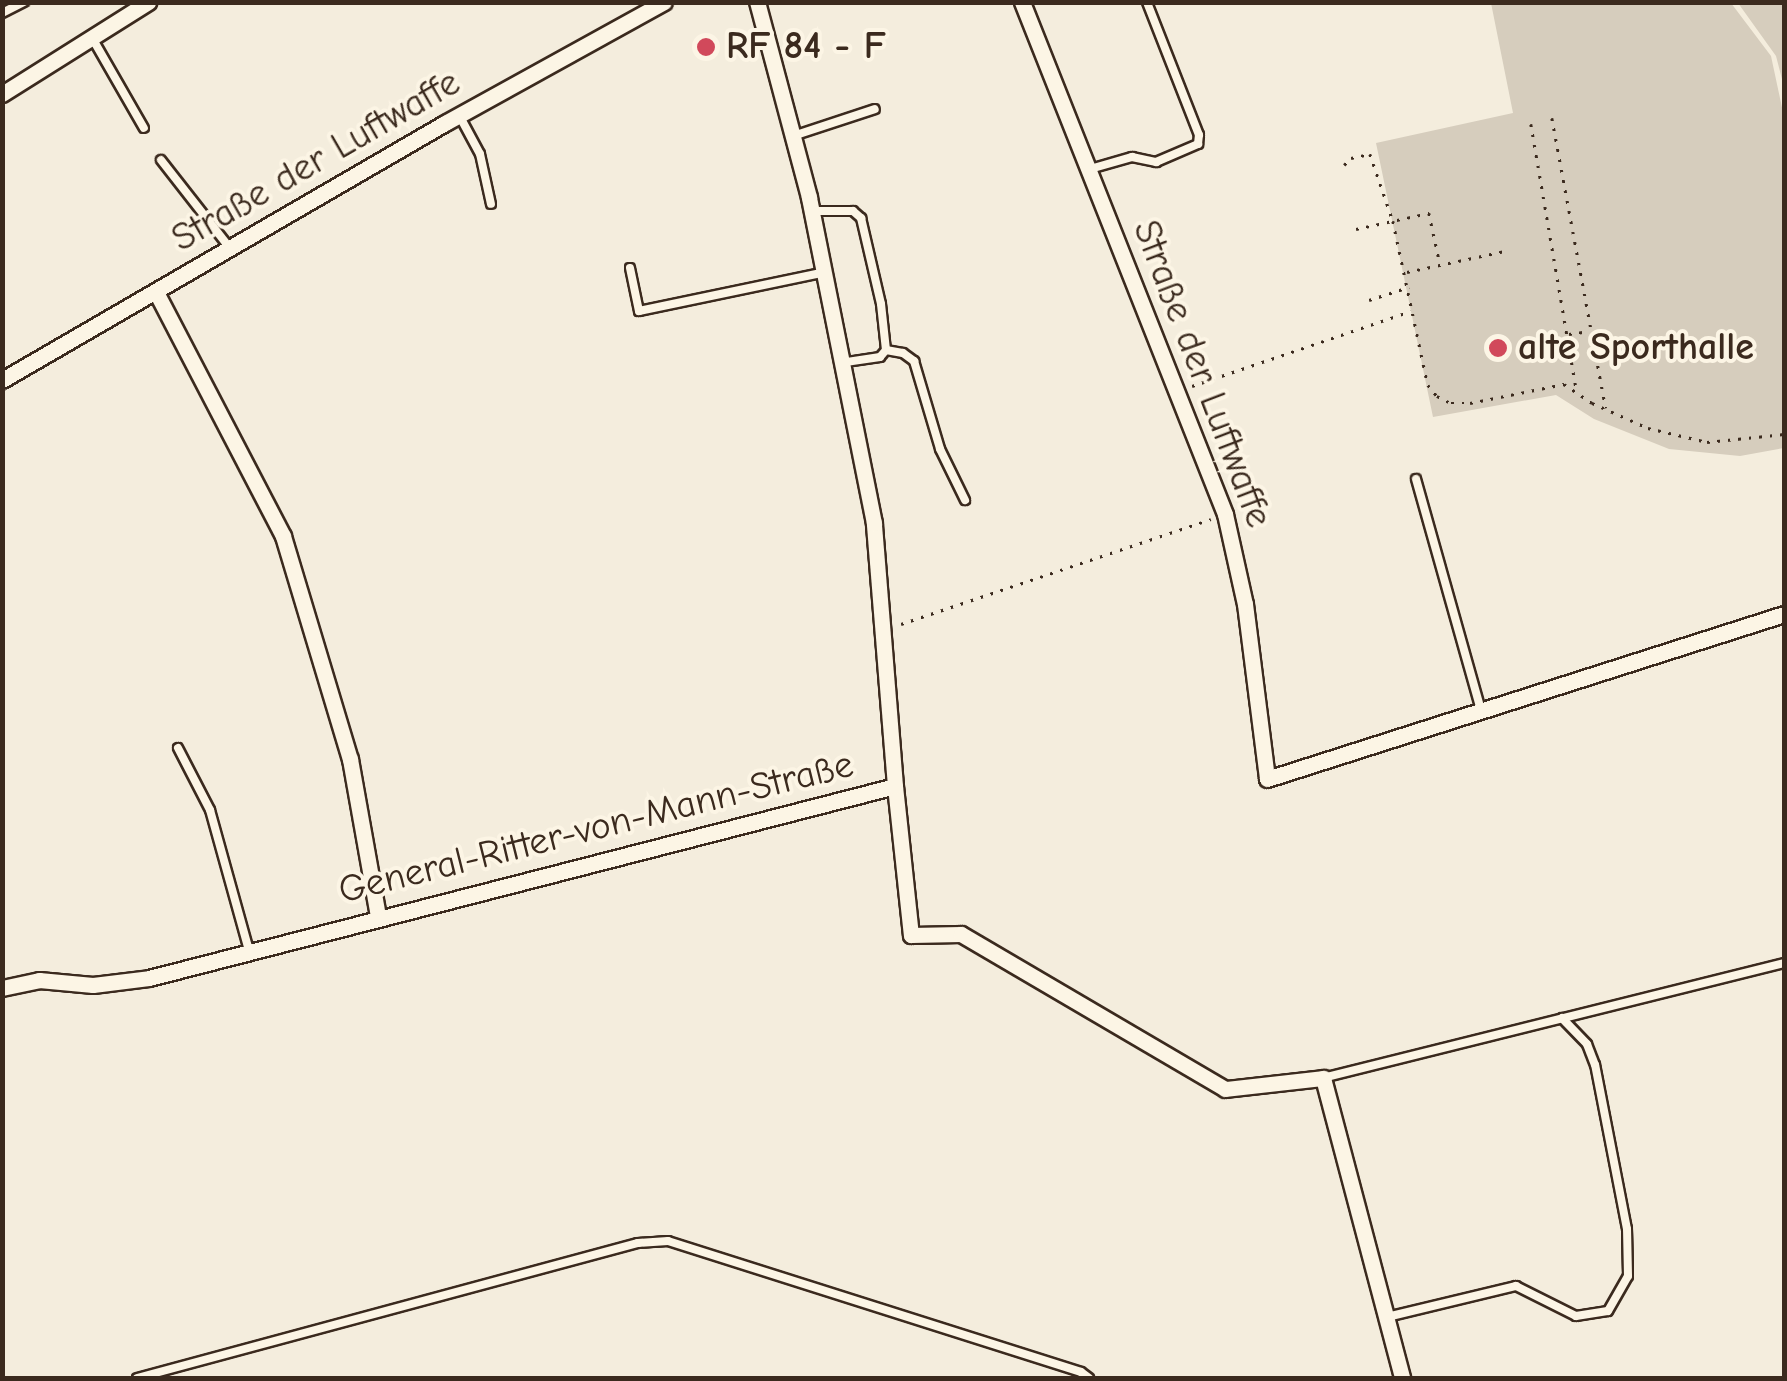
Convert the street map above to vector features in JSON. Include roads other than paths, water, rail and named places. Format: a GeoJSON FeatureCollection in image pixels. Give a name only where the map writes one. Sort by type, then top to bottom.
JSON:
{"type":"FeatureCollection","features":[{"type":"Feature","properties":{"kind":"street"},"geometry":{"type":"LineString","coordinates":[[2,94],[148,2]]}},
{"type":"Feature","properties":{"kind":"street","name":"Straße der Luftwaffe"},"geometry":{"type":"LineString","coordinates":[[2,380],[664,2]]}},
{"type":"Feature","properties":{"kind":"street","name":"General-Ritter-von-Mann-Straße"},"geometry":{"type":"LineString","coordinates":[[2,988],[39,980],[93,985],[149,978],[895,786],[874,523],[811,211],[757,2]]}},
{"type":"Feature","properties":{"kind":"street","name":"Straße der Luftwaffe"},"geometry":{"type":"LineString","coordinates":[[1022,2],[1225,514],[1245,604],[1267,779],[1482,714],[1784,614]]}},
{"type":"Feature","properties":{"kind":"street"},"geometry":{"type":"LineString","coordinates":[[156,292],[284,536],[350,759],[378,916]]}},
{"type":"Feature","properties":{"kind":"street"},"geometry":{"type":"LineString","coordinates":[[895,786],[910,936],[961,934],[1225,1089],[1323,1078],[1402,1378]]}},
{"type":"Feature","properties":{"kind":"lane"},"geometry":{"type":"LineString","coordinates":[[2,13],[24,2]]}},
{"type":"Feature","properties":{"kind":"lane"},"geometry":{"type":"LineString","coordinates":[[1088,169],[1132,157],[1156,162],[1198,144],[1199,135],[1148,2]]}},
{"type":"Feature","properties":{"kind":"lane"},"geometry":{"type":"LineString","coordinates":[[91,36],[144,128]]}},
{"type":"Feature","properties":{"kind":"lane"},"geometry":{"type":"LineString","coordinates":[[793,136],[876,109]]}},
{"type":"Feature","properties":{"kind":"lane"},"geometry":{"type":"LineString","coordinates":[[459,116],[480,154],[491,204]]}},
{"type":"Feature","properties":{"kind":"lane"},"geometry":{"type":"LineString","coordinates":[[162,160],[229,247]]}},
{"type":"Feature","properties":{"kind":"lane"},"geometry":{"type":"LineString","coordinates":[[811,211],[852,211],[861,218],[881,304],[886,350],[880,358],[840,363]]}},
{"type":"Feature","properties":{"kind":"lane"},"geometry":{"type":"LineString","coordinates":[[630,268],[639,312],[821,273]]}},
{"type":"Feature","properties":{"kind":"lane"},"geometry":{"type":"LineString","coordinates":[[886,350],[914,360],[940,449],[965,500]]}},
{"type":"Feature","properties":{"kind":"lane"},"geometry":{"type":"LineString","coordinates":[[1416,479],[1482,714]]}},
{"type":"Feature","properties":{"kind":"lane"},"geometry":{"type":"LineString","coordinates":[[178,748],[210,810],[249,952]]}},
{"type":"Feature","properties":{"kind":"lane"},"geometry":{"type":"LineString","coordinates":[[1323,1078],[1784,963]]}},
{"type":"Feature","properties":{"kind":"lane"},"geometry":{"type":"LineString","coordinates":[[1386,1318],[1516,1286],[1576,1316],[1608,1311],[1628,1276],[1628,1229],[1595,1065],[1587,1044],[1562,1018]]}},
{"type":"Feature","properties":{"kind":"lane"},"geometry":{"type":"LineString","coordinates":[[137,1378],[638,1243],[668,1241],[1081,1372],[1089,1378]]}},
{"type":"Feature","properties":{"kind":"place","name":"RF 84 - F"},"geometry":{"type":"Point","coordinates":[706,47]}},
{"type":"Feature","properties":{"kind":"place","name":"alte Sporthalle"},"geometry":{"type":"Point","coordinates":[1498,348]}}]}
